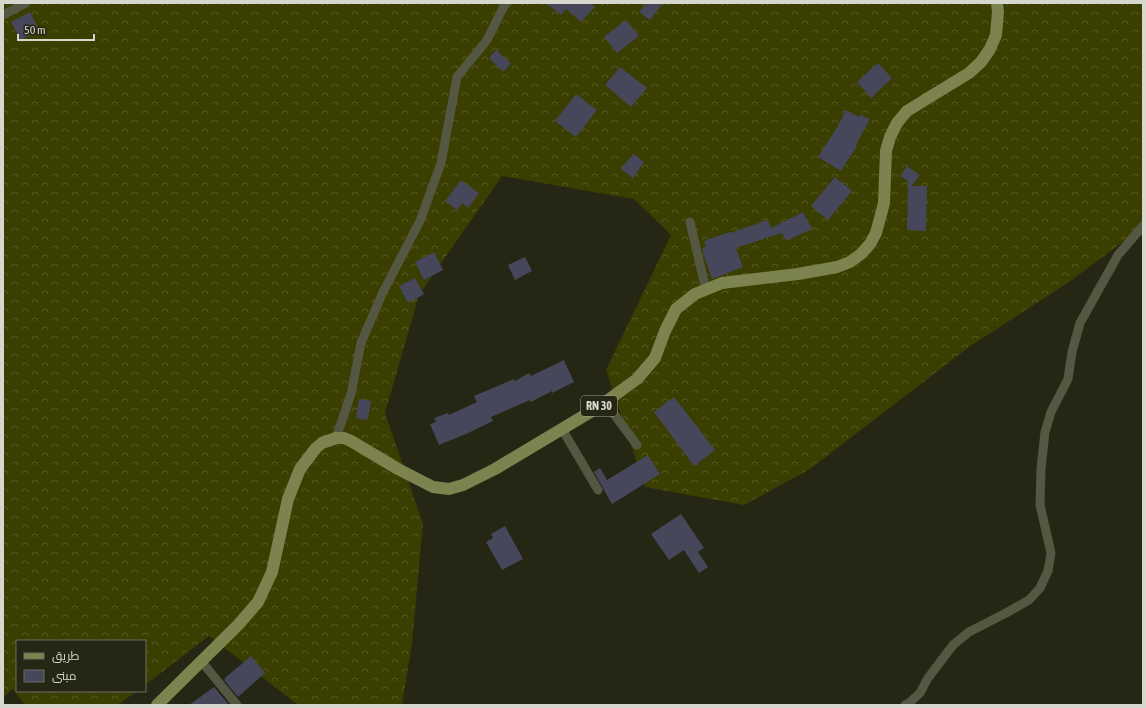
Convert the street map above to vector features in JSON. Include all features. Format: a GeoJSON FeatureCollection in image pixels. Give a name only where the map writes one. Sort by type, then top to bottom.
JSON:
{"type":"FeatureCollection","features":[{"type":"Feature","properties":{"kind":"main road","name":"RN 30"},"geometry":{"type":"LineString","coordinates":[[336,438],[351,440],[398,469],[433,487],[449,489],[463,485],[495,469],[562,429],[605,402],[637,379],[654,358],[676,308],[695,294],[722,283],[798,274],[837,267],[850,262],[861,254],[870,244],[876,233],[884,203],[886,151],[890,137],[907,111],[969,73],[981,62],[990,49],[996,35],[998,12],[997,3]]}},
{"type":"Feature","properties":{"kind":"main road"},"geometry":{"type":"LineString","coordinates":[[157,705],[202,662],[258,602],[272,572],[288,499],[300,469],[316,448],[322,443],[336,438]]}},
{"type":"Feature","properties":{"kind":"street"},"geometry":{"type":"LineString","coordinates":[[3,15],[26,3]]}},
{"type":"Feature","properties":{"kind":"street"},"geometry":{"type":"LineString","coordinates":[[336,438],[351,394],[361,343],[382,292],[420,221],[441,162],[457,77],[487,40],[504,6],[507,3]]}},
{"type":"Feature","properties":{"kind":"street"},"geometry":{"type":"LineString","coordinates":[[690,222],[706,290]]}},
{"type":"Feature","properties":{"kind":"street"},"geometry":{"type":"LineString","coordinates":[[905,705],[920,692],[928,678],[953,645],[969,632],[1006,614],[1029,600],[1040,588],[1048,571],[1051,553],[1040,505],[1041,469],[1045,432],[1051,412],[1068,379],[1072,352],[1080,323],[1118,254],[1143,226]]}},
{"type":"Feature","properties":{"kind":"street"},"geometry":{"type":"LineString","coordinates":[[605,402],[637,446]]}},
{"type":"Feature","properties":{"kind":"street"},"geometry":{"type":"LineString","coordinates":[[562,429],[598,490]]}},
{"type":"Feature","properties":{"kind":"street"},"geometry":{"type":"LineString","coordinates":[[202,662],[237,705]]}},
{"type":"Feature","properties":{"kind":"green space"},"geometry":{"type":"Polygon","coordinates":[[[3,3],[1143,3],[1143,227],[1069,282],[969,347],[810,469],[744,505],[645,487],[606,370],[671,235],[634,199],[502,176],[419,295],[385,413],[423,524],[412,643],[402,705],[298,705],[209,636],[146,684],[146,640],[16,640],[16,692],[136,692],[118,705],[25,705],[13,689],[3,697],[3,3]]]}},
{"type":"Feature","properties":{"kind":"building"},"geometry":{"type":"Polygon","coordinates":[[[546,3],[591,3],[595,7],[581,22],[566,9],[561,15],[546,3]]]}},
{"type":"Feature","properties":{"kind":"building"},"geometry":{"type":"Polygon","coordinates":[[[646,3],[663,3],[650,20],[639,12],[646,3]]]}},
{"type":"Feature","properties":{"kind":"building"},"geometry":{"type":"Polygon","coordinates":[[[30,12],[39,30],[21,40],[11,22],[30,12]]]}},
{"type":"Feature","properties":{"kind":"building"},"geometry":{"type":"Polygon","coordinates":[[[626,20],[639,36],[617,53],[604,37],[626,20]]]}},
{"type":"Feature","properties":{"kind":"building"},"geometry":{"type":"Polygon","coordinates":[[[496,50],[511,63],[503,72],[489,58],[496,50]]]}},
{"type":"Feature","properties":{"kind":"building"},"geometry":{"type":"Polygon","coordinates":[[[878,63],[892,78],[871,98],[857,82],[878,63]]]}},
{"type":"Feature","properties":{"kind":"building"},"geometry":{"type":"Polygon","coordinates":[[[620,67],[647,88],[631,107],[605,85],[620,67]]]}},
{"type":"Feature","properties":{"kind":"building"},"geometry":{"type":"Polygon","coordinates":[[[576,94],[597,110],[576,137],[555,121],[576,94]]]}},
{"type":"Feature","properties":{"kind":"building"},"geometry":{"type":"Polygon","coordinates":[[[846,110],[859,117],[861,115],[870,119],[856,145],[857,146],[841,171],[818,157],[846,110]]]}},
{"type":"Feature","properties":{"kind":"building"},"geometry":{"type":"Polygon","coordinates":[[[633,154],[644,162],[633,178],[621,169],[633,154]]]}},
{"type":"Feature","properties":{"kind":"building"},"geometry":{"type":"Polygon","coordinates":[[[907,166],[920,175],[912,186],[927,186],[926,231],[907,230],[908,181],[900,176],[907,166]]]}},
{"type":"Feature","properties":{"kind":"building"},"geometry":{"type":"Polygon","coordinates":[[[835,177],[852,191],[828,220],[811,206],[835,177]]]}},
{"type":"Feature","properties":{"kind":"building"},"geometry":{"type":"Polygon","coordinates":[[[461,180],[479,193],[468,208],[462,203],[457,210],[445,201],[461,180]]]}},
{"type":"Feature","properties":{"kind":"building"},"geometry":{"type":"Polygon","coordinates":[[[803,212],[812,229],[786,241],[782,233],[736,248],[743,267],[712,279],[702,248],[706,247],[704,241],[768,220],[771,228],[803,212]]]}},
{"type":"Feature","properties":{"kind":"building"},"geometry":{"type":"Polygon","coordinates":[[[434,252],[443,270],[424,280],[415,262],[434,252]]]}},
{"type":"Feature","properties":{"kind":"building"},"geometry":{"type":"Polygon","coordinates":[[[525,257],[532,271],[515,280],[508,265],[525,257]]]}},
{"type":"Feature","properties":{"kind":"building"},"geometry":{"type":"Polygon","coordinates":[[[415,278],[424,294],[408,303],[399,286],[415,278]]]}},
{"type":"Feature","properties":{"kind":"building"},"geometry":{"type":"Polygon","coordinates":[[[564,360],[574,382],[531,402],[530,400],[491,417],[493,421],[439,445],[430,424],[436,422],[434,418],[448,413],[449,415],[477,402],[474,396],[514,379],[515,381],[529,373],[531,376],[564,360]]]}},
{"type":"Feature","properties":{"kind":"building"},"geometry":{"type":"Polygon","coordinates":[[[674,397],[715,450],[694,466],[654,412],[674,397]]]}},
{"type":"Feature","properties":{"kind":"building"},"geometry":{"type":"Polygon","coordinates":[[[359,399],[371,401],[368,420],[356,418],[359,399]]]}},
{"type":"Feature","properties":{"kind":"building"},"geometry":{"type":"Polygon","coordinates":[[[648,455],[660,474],[612,504],[594,472],[600,468],[607,480],[648,455]]]}},
{"type":"Feature","properties":{"kind":"building"},"geometry":{"type":"Polygon","coordinates":[[[681,514],[704,548],[698,552],[708,567],[699,573],[684,550],[669,560],[651,534],[681,514]]]}},
{"type":"Feature","properties":{"kind":"building"},"geometry":{"type":"Polygon","coordinates":[[[505,526],[523,559],[502,570],[486,542],[493,538],[491,534],[505,526]]]}},
{"type":"Feature","properties":{"kind":"building"},"geometry":{"type":"Polygon","coordinates":[[[251,656],[265,673],[238,697],[224,680],[251,656]]]}},
{"type":"Feature","properties":{"kind":"building"},"geometry":{"type":"Polygon","coordinates":[[[214,687],[229,705],[189,705],[214,687]]]}}]}
